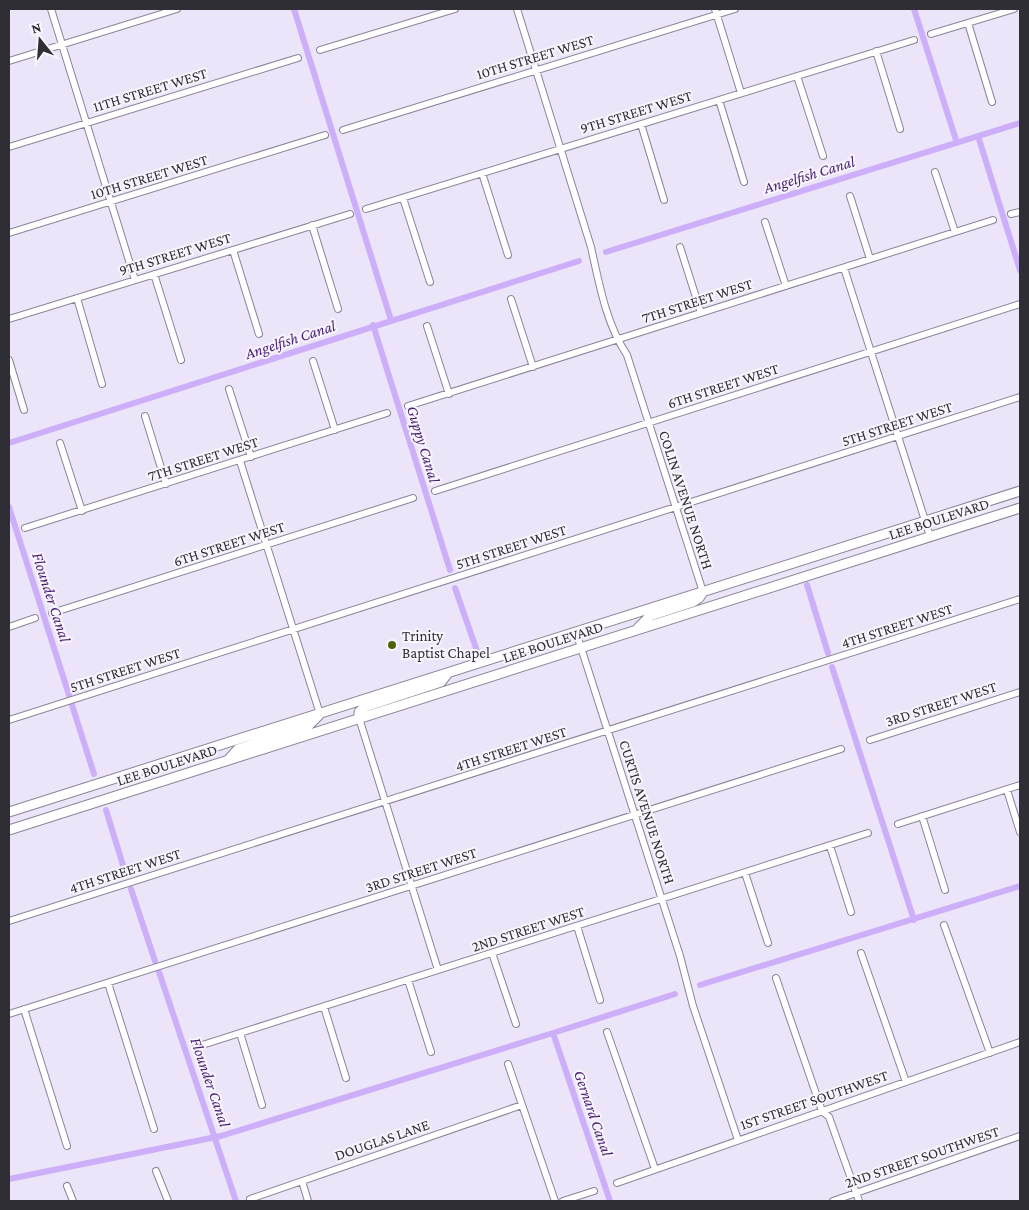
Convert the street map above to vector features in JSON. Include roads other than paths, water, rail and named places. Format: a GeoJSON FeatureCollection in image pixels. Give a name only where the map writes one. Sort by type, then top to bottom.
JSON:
{"type":"FeatureCollection","features":[{"type":"Feature","properties":{"kind":"main road","name":"LEE BOULEVARD"},"geometry":{"type":"LineString","coordinates":[[9,812],[1020,491]]}},
{"type":"Feature","properties":{"kind":"main road","name":"LEE BOULEVARD"},"geometry":{"type":"LineString","coordinates":[[9,830],[1020,508]]}},
{"type":"Feature","properties":{"kind":"main road"},"geometry":{"type":"LineString","coordinates":[[636,630],[650,616],[693,602],[699,598],[702,592]]}},
{"type":"Feature","properties":{"kind":"main road"},"geometry":{"type":"LineString","coordinates":[[359,718],[359,712],[365,707],[441,682],[449,673]]}},
{"type":"Feature","properties":{"kind":"main road"},"geometry":{"type":"LineString","coordinates":[[228,760],[238,749],[309,725],[320,714]]}},
{"type":"Feature","properties":{"kind":"street"},"geometry":{"type":"LineString","coordinates":[[51,9],[135,280]]}},
{"type":"Feature","properties":{"kind":"street"},"geometry":{"type":"LineString","coordinates":[[9,61],[177,9]]}},
{"type":"Feature","properties":{"kind":"street"},"geometry":{"type":"LineString","coordinates":[[320,50],[455,9]]}},
{"type":"Feature","properties":{"kind":"street","name":"COLIN AVENUE NORTH"},"geometry":{"type":"LineString","coordinates":[[517,9],[591,247],[596,276],[617,340],[627,355],[702,592]]}},
{"type":"Feature","properties":{"kind":"street","name":"10TH STREET WEST"},"geometry":{"type":"LineString","coordinates":[[343,130],[716,12],[735,9]]}},
{"type":"Feature","properties":{"kind":"street"},"geometry":{"type":"LineString","coordinates":[[931,34],[1014,9]]}},
{"type":"Feature","properties":{"kind":"street"},"geometry":{"type":"LineString","coordinates":[[716,12],[741,93]]}},
{"type":"Feature","properties":{"kind":"street"},"geometry":{"type":"LineString","coordinates":[[968,23],[992,102]]}},
{"type":"Feature","properties":{"kind":"street","name":"9TH STREET WEST"},"geometry":{"type":"LineString","coordinates":[[366,209],[914,40]]}},
{"type":"Feature","properties":{"kind":"street"},"geometry":{"type":"LineString","coordinates":[[876,51],[900,129]]}},
{"type":"Feature","properties":{"kind":"street","name":"11TH STREET WEST"},"geometry":{"type":"LineString","coordinates":[[9,147],[298,58]]}},
{"type":"Feature","properties":{"kind":"street"},"geometry":{"type":"LineString","coordinates":[[797,76],[823,156]]}},
{"type":"Feature","properties":{"kind":"street"},"geometry":{"type":"LineString","coordinates":[[719,100],[744,182]]}},
{"type":"Feature","properties":{"kind":"street"},"geometry":{"type":"LineString","coordinates":[[641,124],[664,200]]}},
{"type":"Feature","properties":{"kind":"street","name":"10TH STREET WEST"},"geometry":{"type":"LineString","coordinates":[[9,233],[325,136]]}},
{"type":"Feature","properties":{"kind":"street"},"geometry":{"type":"LineString","coordinates":[[935,172],[955,232]]}},
{"type":"Feature","properties":{"kind":"street"},"geometry":{"type":"LineString","coordinates":[[482,173],[508,255]]}},
{"type":"Feature","properties":{"kind":"street"},"geometry":{"type":"LineString","coordinates":[[850,196],[870,260]]}},
{"type":"Feature","properties":{"kind":"street"},"geometry":{"type":"LineString","coordinates":[[403,198],[430,282]]}},
{"type":"Feature","properties":{"kind":"street"},"geometry":{"type":"LineString","coordinates":[[1012,214],[1020,212]]}},
{"type":"Feature","properties":{"kind":"street","name":"9TH STREET WEST"},"geometry":{"type":"LineString","coordinates":[[9,319],[350,214]]}},
{"type":"Feature","properties":{"kind":"street","name":"7TH STREET WEST"},"geometry":{"type":"LineString","coordinates":[[408,406],[993,220]]}},
{"type":"Feature","properties":{"kind":"street"},"geometry":{"type":"LineString","coordinates":[[766,222],[786,286]]}},
{"type":"Feature","properties":{"kind":"street"},"geometry":{"type":"LineString","coordinates":[[312,226],[338,309]]}},
{"type":"Feature","properties":{"kind":"street"},"geometry":{"type":"LineString","coordinates":[[680,246],[702,313]]}},
{"type":"Feature","properties":{"kind":"street"},"geometry":{"type":"LineString","coordinates":[[233,250],[260,334]]}},
{"type":"Feature","properties":{"kind":"street"},"geometry":{"type":"LineString","coordinates":[[844,268],[930,536]]}},
{"type":"Feature","properties":{"kind":"street"},"geometry":{"type":"LineString","coordinates":[[154,274],[181,360]]}},
{"type":"Feature","properties":{"kind":"street"},"geometry":{"type":"LineString","coordinates":[[76,298],[102,384]]}},
{"type":"Feature","properties":{"kind":"street"},"geometry":{"type":"LineString","coordinates":[[511,299],[533,367]]}},
{"type":"Feature","properties":{"kind":"street","name":"6TH STREET WEST"},"geometry":{"type":"LineString","coordinates":[[434,491],[1020,304]]}},
{"type":"Feature","properties":{"kind":"street"},"geometry":{"type":"LineString","coordinates":[[427,326],[449,394]]}},
{"type":"Feature","properties":{"kind":"street"},"geometry":{"type":"LineString","coordinates":[[9,360],[24,410]]}},
{"type":"Feature","properties":{"kind":"street"},"geometry":{"type":"LineString","coordinates":[[313,361],[335,430]]}},
{"type":"Feature","properties":{"kind":"street"},"geometry":{"type":"LineString","coordinates":[[229,389],[251,457]]}},
{"type":"Feature","properties":{"kind":"street","name":"5TH STREET WEST"},"geometry":{"type":"LineString","coordinates":[[9,720],[1020,397]]}},
{"type":"Feature","properties":{"kind":"street","name":"7TH STREET WEST"},"geometry":{"type":"LineString","coordinates":[[25,528],[387,413]]}},
{"type":"Feature","properties":{"kind":"street"},"geometry":{"type":"LineString","coordinates":[[144,416],[166,484]]}},
{"type":"Feature","properties":{"kind":"street"},"geometry":{"type":"LineString","coordinates":[[60,443],[82,511]]}},
{"type":"Feature","properties":{"kind":"street"},"geometry":{"type":"LineString","coordinates":[[240,460],[320,714]]}},
{"type":"Feature","properties":{"kind":"street","name":"6TH STREET WEST"},"geometry":{"type":"LineString","coordinates":[[52,613],[413,498]]}},
{"type":"Feature","properties":{"kind":"street","name":"4TH STREET WEST"},"geometry":{"type":"LineString","coordinates":[[9,921],[1020,599]]}},
{"type":"Feature","properties":{"kind":"street"},"geometry":{"type":"LineString","coordinates":[[9,626],[35,618]]}},
{"type":"Feature","properties":{"kind":"street","name":"CURTIS AVENUE NORTH"},"geometry":{"type":"LineString","coordinates":[[576,632],[680,956],[691,999],[738,1140]]}},
{"type":"Feature","properties":{"kind":"street","name":"3RD STREET WEST"},"geometry":{"type":"LineString","coordinates":[[870,740],[1020,692]]}},
{"type":"Feature","properties":{"kind":"street"},"geometry":{"type":"LineString","coordinates":[[359,718],[438,970]]}},
{"type":"Feature","properties":{"kind":"street","name":"3RD STREET WEST"},"geometry":{"type":"LineString","coordinates":[[9,1014],[841,749]]}},
{"type":"Feature","properties":{"kind":"street"},"geometry":{"type":"LineString","coordinates":[[898,824],[1020,785]]}},
{"type":"Feature","properties":{"kind":"street"},"geometry":{"type":"LineString","coordinates":[[1007,790],[1020,832]]}},
{"type":"Feature","properties":{"kind":"street"},"geometry":{"type":"LineString","coordinates":[[922,816],[945,890]]}},
{"type":"Feature","properties":{"kind":"street","name":"2ND STREET WEST"},"geometry":{"type":"LineString","coordinates":[[196,1048],[868,833]]}},
{"type":"Feature","properties":{"kind":"street"},"geometry":{"type":"LineString","coordinates":[[830,846],[852,912]]}},
{"type":"Feature","properties":{"kind":"street"},"geometry":{"type":"LineString","coordinates":[[745,873],[768,943]]}},
{"type":"Feature","properties":{"kind":"street"},"geometry":{"type":"LineString","coordinates":[[944,925],[990,1053]]}},
{"type":"Feature","properties":{"kind":"street"},"geometry":{"type":"LineString","coordinates":[[577,926],[600,1000]]}},
{"type":"Feature","properties":{"kind":"street"},"geometry":{"type":"LineString","coordinates":[[492,953],[516,1024]]}},
{"type":"Feature","properties":{"kind":"street"},"geometry":{"type":"LineString","coordinates":[[861,953],[906,1082]]}},
{"type":"Feature","properties":{"kind":"street"},"geometry":{"type":"LineString","coordinates":[[776,978],[822,1111],[830,1117],[859,1201]]}},
{"type":"Feature","properties":{"kind":"street"},"geometry":{"type":"LineString","coordinates":[[408,980],[431,1052]]}},
{"type":"Feature","properties":{"kind":"street"},"geometry":{"type":"LineString","coordinates":[[108,983],[154,1128]]}},
{"type":"Feature","properties":{"kind":"street"},"geometry":{"type":"LineString","coordinates":[[324,1007],[346,1078]]}},
{"type":"Feature","properties":{"kind":"street"},"geometry":{"type":"LineString","coordinates":[[24,1009],[67,1146]]}},
{"type":"Feature","properties":{"kind":"street"},"geometry":{"type":"LineString","coordinates":[[607,1032],[655,1169]]}},
{"type":"Feature","properties":{"kind":"street"},"geometry":{"type":"LineString","coordinates":[[240,1034],[262,1105]]}},
{"type":"Feature","properties":{"kind":"street","name":"1ST STREET SOUTHWEST"},"geometry":{"type":"LineString","coordinates":[[617,1183],[1020,1042]]}},
{"type":"Feature","properties":{"kind":"street"},"geometry":{"type":"LineString","coordinates":[[508,1064],[555,1201]]}},
{"type":"Feature","properties":{"kind":"street","name":"DOUGLAS LANE"},"geometry":{"type":"LineString","coordinates":[[250,1199],[522,1105]]}},
{"type":"Feature","properties":{"kind":"street","name":"2ND STREET SOUTHWEST"},"geometry":{"type":"LineString","coordinates":[[833,1201],[1020,1136]]}},
{"type":"Feature","properties":{"kind":"street"},"geometry":{"type":"LineString","coordinates":[[156,1171],[168,1201]]}},
{"type":"Feature","properties":{"kind":"street"},"geometry":{"type":"LineString","coordinates":[[302,1182],[308,1201]]}},
{"type":"Feature","properties":{"kind":"street"},"geometry":{"type":"LineString","coordinates":[[67,1186],[73,1201]]}},
{"type":"Feature","properties":{"kind":"street"},"geometry":{"type":"LineString","coordinates":[[563,1201],[594,1190]]}},
{"type":"Feature","properties":{"kind":"waterway"},"geometry":{"type":"LineString","coordinates":[[294,9],[391,320]]}},
{"type":"Feature","properties":{"kind":"waterway"},"geometry":{"type":"LineString","coordinates":[[914,9],[957,143]]}},
{"type":"Feature","properties":{"kind":"waterway","name":"Angelfish Canal"},"geometry":{"type":"LineString","coordinates":[[606,252],[1020,123]]}},
{"type":"Feature","properties":{"kind":"waterway"},"geometry":{"type":"LineString","coordinates":[[978,136],[1020,270]]}},
{"type":"Feature","properties":{"kind":"waterway","name":"Angelfish Canal"},"geometry":{"type":"LineString","coordinates":[[9,443],[579,261]]}},
{"type":"Feature","properties":{"kind":"waterway","name":"Guppy Canal"},"geometry":{"type":"LineString","coordinates":[[373,325],[450,570]]}},
{"type":"Feature","properties":{"kind":"waterway","name":"Flounder Canal"},"geometry":{"type":"LineString","coordinates":[[9,507],[69,695]]}},
{"type":"Feature","properties":{"kind":"waterway"},"geometry":{"type":"LineString","coordinates":[[807,585],[828,653]]}},
{"type":"Feature","properties":{"kind":"waterway","name":"Guppy Canal"},"geometry":{"type":"LineString","coordinates":[[455,588],[477,651]]}},
{"type":"Feature","properties":{"kind":"waterway"},"geometry":{"type":"LineString","coordinates":[[832,667],[914,920]]}},
{"type":"Feature","properties":{"kind":"waterway","name":"Flounder Canal"},"geometry":{"type":"LineString","coordinates":[[72,705],[94,774]]}},
{"type":"Feature","properties":{"kind":"waterway","name":"Flounder Canal"},"geometry":{"type":"LineString","coordinates":[[106,810],[126,875]]}},
{"type":"Feature","properties":{"kind":"waterway"},"geometry":{"type":"LineString","coordinates":[[700,985],[1020,886]]}},
{"type":"Feature","properties":{"kind":"waterway","name":"Flounder Canal"},"geometry":{"type":"LineString","coordinates":[[131,889],[155,961]]}},
{"type":"Feature","properties":{"kind":"waterway","name":"Flounder Canal"},"geometry":{"type":"LineString","coordinates":[[159,972],[236,1201]]}},
{"type":"Feature","properties":{"kind":"waterway"},"geometry":{"type":"LineString","coordinates":[[9,1179],[221,1136],[675,994]]}},
{"type":"Feature","properties":{"kind":"waterway","name":"Gernard Canal"},"geometry":{"type":"LineString","coordinates":[[553,1033],[610,1201]]}},
{"type":"Feature","properties":{"kind":"place","name":"Trinity Baptist Chapel"},"geometry":{"type":"Point","coordinates":[392,645]}}]}
